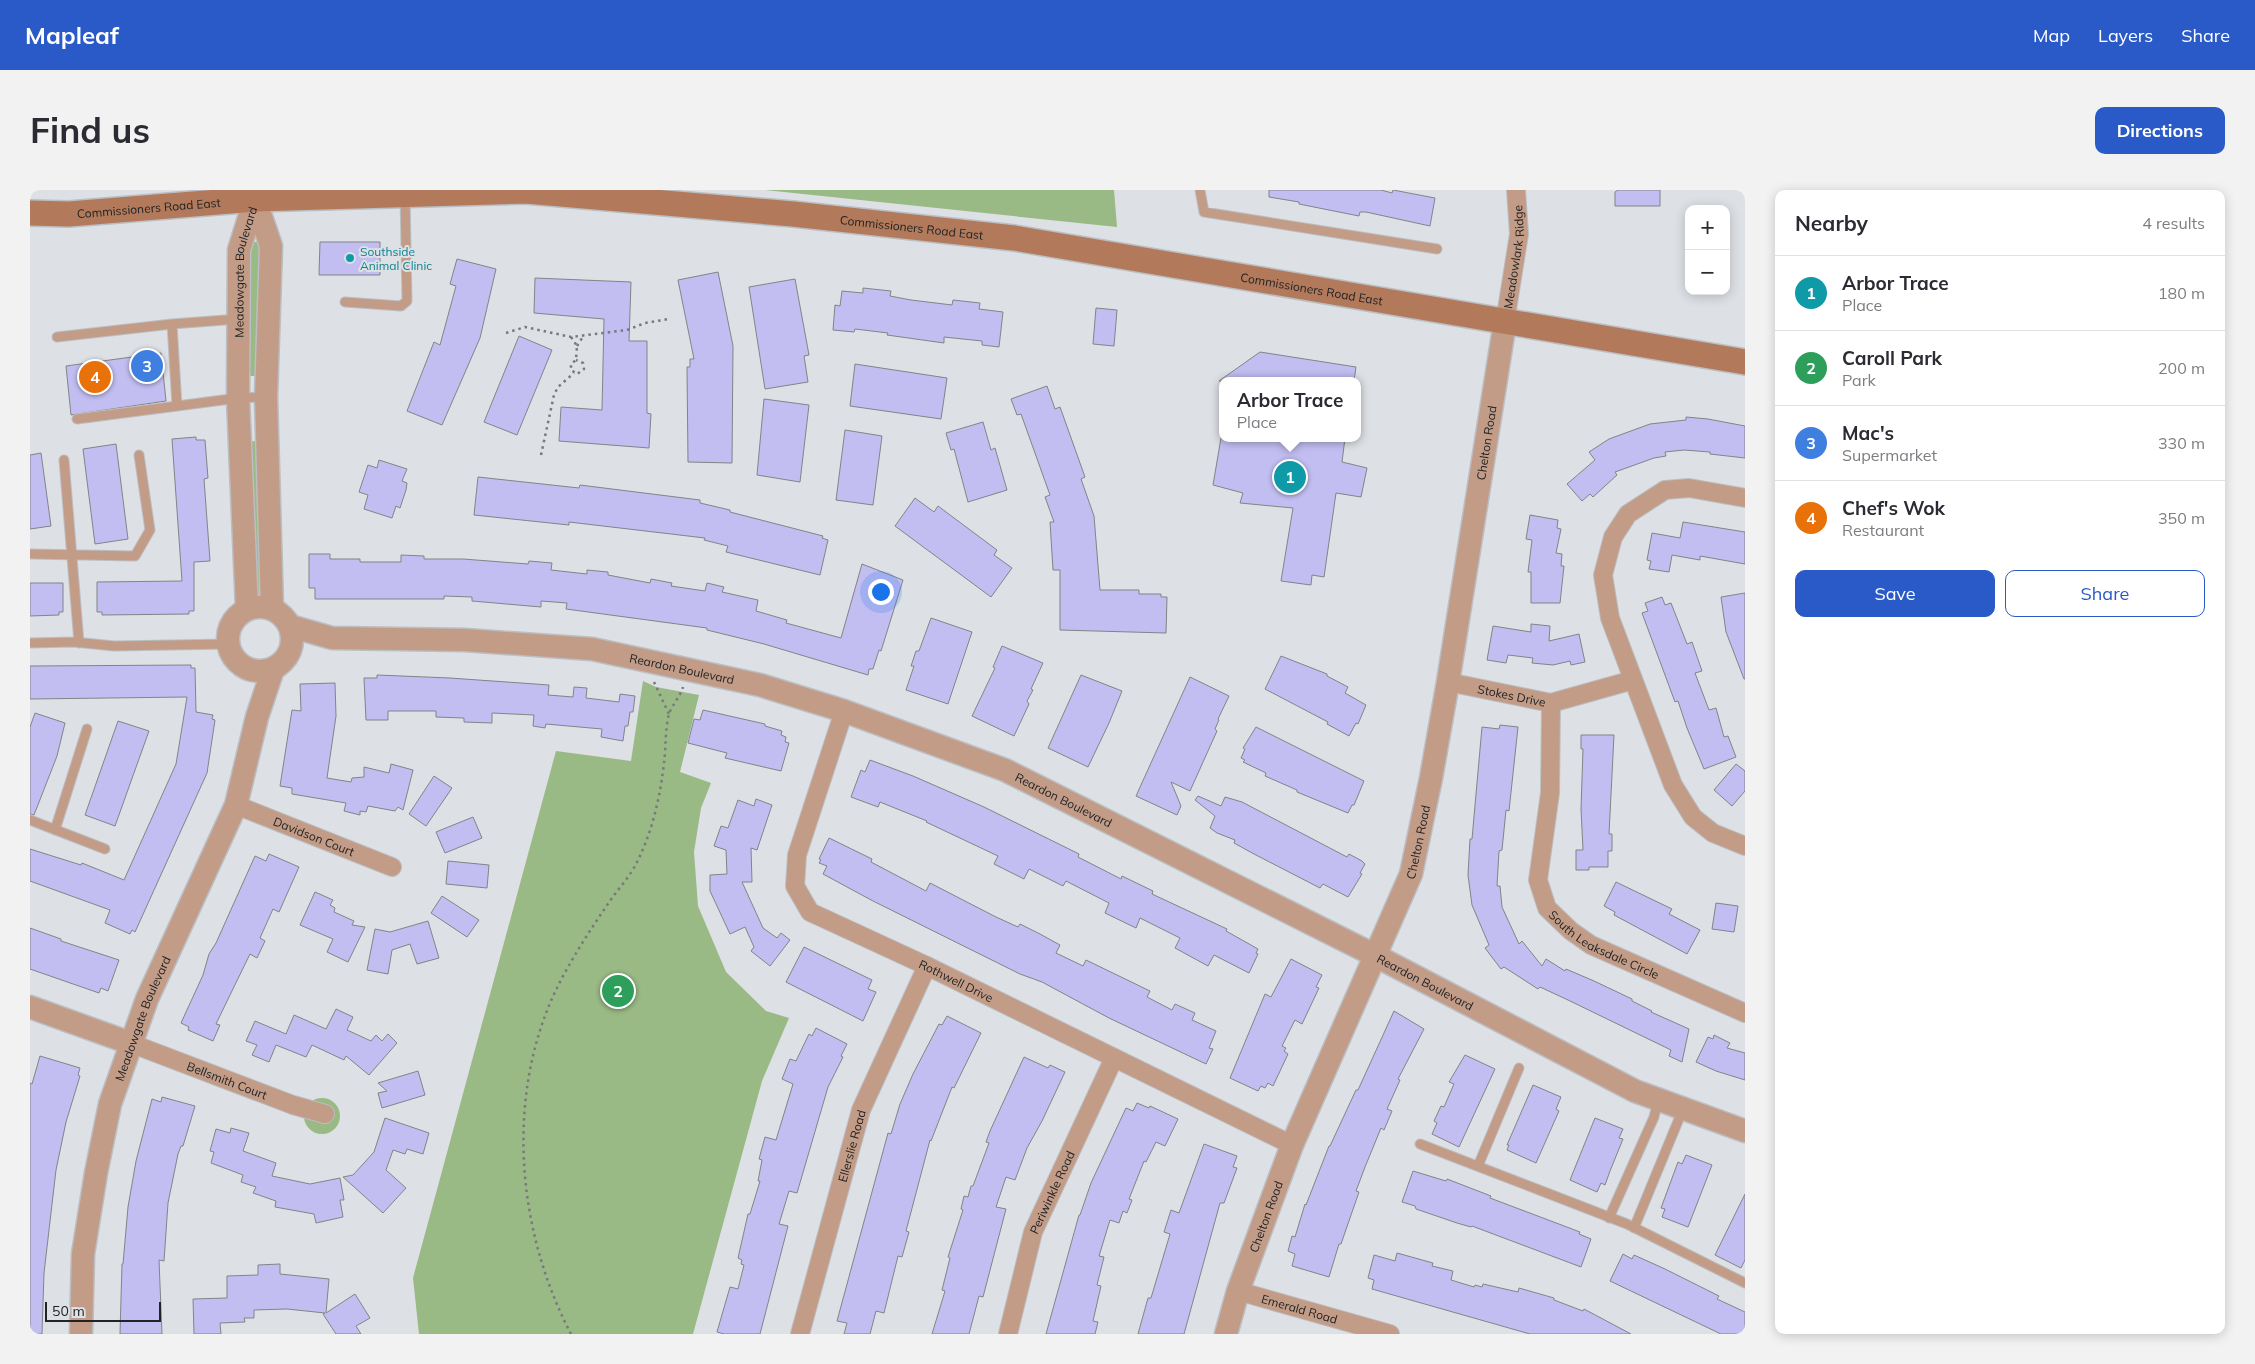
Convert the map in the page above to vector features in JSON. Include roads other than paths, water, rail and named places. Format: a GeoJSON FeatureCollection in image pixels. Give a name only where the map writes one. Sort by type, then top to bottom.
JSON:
{"type":"FeatureCollection","features":[{"type":"Feature","properties":{"kind":"main road","name":"Commissioners Road East"},"geometry":{"type":"LineString","coordinates":[[30,214],[69,214],[255,199],[526,191],[794,214],[995,236],[1745,362]]}},
{"type":"Feature","properties":{"kind":"main road","name":"Commissioners Road East"},"geometry":{"type":"LineString","coordinates":[[30,223],[69,214]]}},
{"type":"Feature","properties":{"kind":"street","name":"Meadowlark Ridge"},"geometry":{"type":"LineString","coordinates":[[1504,322],[1519,234],[1516,190]]}},
{"type":"Feature","properties":{"kind":"street","name":"Meadowgate Boulevard"},"geometry":{"type":"LineString","coordinates":[[247,609],[238,398],[239,250],[255,199]]}},
{"type":"Feature","properties":{"kind":"street","name":"Meadowgate Boulevard"},"geometry":{"type":"LineString","coordinates":[[255,199],[271,246],[266,397],[272,609]]}},
{"type":"Feature","properties":{"kind":"street","name":"Chelton Road"},"geometry":{"type":"LineString","coordinates":[[1226,1334],[1238,1291],[1292,1145],[1411,874],[1448,682],[1504,322]]}},
{"type":"Feature","properties":{"kind":"street"},"geometry":{"type":"LineString","coordinates":[[1745,498],[1689,488],[1665,490],[1628,514],[1613,537],[1603,575],[1610,618],[1673,786],[1693,817],[1713,833],[1745,846]]}},
{"type":"Feature","properties":{"kind":"street"},"geometry":{"type":"LineString","coordinates":[[260,606],[272,609],[283,616],[290,626],[292,643],[290,651],[283,662],[273,669],[260,671],[247,668],[237,661],[230,651],[230,627],[237,616],[247,609],[260,606]]}},
{"type":"Feature","properties":{"kind":"street","name":"Reardon Boulevard"},"geometry":{"type":"LineString","coordinates":[[290,626],[332,638],[465,640],[592,650],[760,685],[844,711],[1005,770],[1376,956],[1635,1091],[1745,1131]]}},
{"type":"Feature","properties":{"kind":"street","name":"Reardon Boulevard"},"geometry":{"type":"LineString","coordinates":[[290,651],[332,638]]}},
{"type":"Feature","properties":{"kind":"street","name":"Meadowgate Boulevard"},"geometry":{"type":"LineString","coordinates":[[247,668],[257,717]]}},
{"type":"Feature","properties":{"kind":"street","name":"Meadowgate Boulevard"},"geometry":{"type":"LineString","coordinates":[[81,1334],[83,1254],[96,1173],[110,1104],[130,1043],[151,990],[236,805],[257,717],[273,669]]}},
{"type":"Feature","properties":{"kind":"street","name":"Stokes Drive"},"geometry":{"type":"LineString","coordinates":[[1448,682],[1551,703],[1633,680]]}},
{"type":"Feature","properties":{"kind":"street","name":"South Leaksdale Circle"},"geometry":{"type":"LineString","coordinates":[[1551,703],[1550,793],[1538,880],[1547,908],[1571,931],[1591,944],[1745,1013]]}},
{"type":"Feature","properties":{"kind":"street","name":"Rothwell Drive"},"geometry":{"type":"LineString","coordinates":[[844,711],[798,855],[795,886],[810,912],[927,966],[1292,1145]]}},
{"type":"Feature","properties":{"kind":"street","name":"Davidson Court"},"geometry":{"type":"LineString","coordinates":[[236,805],[392,867]]}},
{"type":"Feature","properties":{"kind":"street","name":"Ellerslie Road"},"geometry":{"type":"LineString","coordinates":[[800,1334],[861,1110],[927,966]]}},
{"type":"Feature","properties":{"kind":"street"},"geometry":{"type":"LineString","coordinates":[[30,1007],[130,1043]]}},
{"type":"Feature","properties":{"kind":"street","name":"Bellsmith Court"},"geometry":{"type":"LineString","coordinates":[[130,1043],[293,1105],[325,1114]]}},
{"type":"Feature","properties":{"kind":"street","name":"Periwinkle Road"},"geometry":{"type":"LineString","coordinates":[[1008,1334],[1033,1232],[1114,1058]]}},
{"type":"Feature","properties":{"kind":"street","name":"Emerald Road"},"geometry":{"type":"LineString","coordinates":[[1238,1291],[1390,1334]]}},
{"type":"Feature","properties":{"kind":"lane"},"geometry":{"type":"LineString","coordinates":[[1200,190],[1204,212],[1437,249]]}},
{"type":"Feature","properties":{"kind":"lane"},"geometry":{"type":"LineString","coordinates":[[345,302],[401,306],[407,301],[405,195]]}},
{"type":"Feature","properties":{"kind":"lane"},"geometry":{"type":"LineString","coordinates":[[58,336],[239,319]]}},
{"type":"Feature","properties":{"kind":"lane"},"geometry":{"type":"LineString","coordinates":[[172,324],[177,406]]}},
{"type":"Feature","properties":{"kind":"lane"},"geometry":{"type":"LineString","coordinates":[[77,418],[238,398],[266,397]]}},
{"type":"Feature","properties":{"kind":"lane"},"geometry":{"type":"LineString","coordinates":[[30,554],[135,556],[150,530],[139,455]]}},
{"type":"Feature","properties":{"kind":"lane"},"geometry":{"type":"LineString","coordinates":[[64,460],[79,643]]}},
{"type":"Feature","properties":{"kind":"lane"},"geometry":{"type":"LineString","coordinates":[[30,644],[79,643],[114,646],[229,644]]}},
{"type":"Feature","properties":{"kind":"lane"},"geometry":{"type":"LineString","coordinates":[[55,830],[87,729]]}},
{"type":"Feature","properties":{"kind":"lane"},"geometry":{"type":"LineString","coordinates":[[30,820],[105,849]]}},
{"type":"Feature","properties":{"kind":"lane"},"geometry":{"type":"LineString","coordinates":[[1478,1166],[1519,1068]]}},
{"type":"Feature","properties":{"kind":"lane"},"geometry":{"type":"LineString","coordinates":[[1609,1218],[1654,1116],[1658,1100]]}},
{"type":"Feature","properties":{"kind":"lane"},"geometry":{"type":"LineString","coordinates":[[1634,1228],[1683,1108]]}},
{"type":"Feature","properties":{"kind":"lane"},"geometry":{"type":"LineString","coordinates":[[1420,1144],[1634,1228],[1745,1283]]}},
{"type":"Feature","properties":{"kind":"place","name":"Southside Animal Clinic"},"geometry":{"type":"Point","coordinates":[350,258]}},
{"type":"Feature","properties":{"kind":"place","name":"Mac's"},"geometry":{"type":"Point","coordinates":[147,366]}},
{"type":"Feature","properties":{"kind":"place","name":"Chef's Wok"},"geometry":{"type":"Point","coordinates":[95,377]}},
{"type":"Feature","properties":{"kind":"place","name":"Arbor Trace"},"geometry":{"type":"Point","coordinates":[1290,477]}},
{"type":"Feature","properties":{"kind":"place","name":"Caroll Park"},"geometry":{"type":"Point","coordinates":[618,991]}}]}
